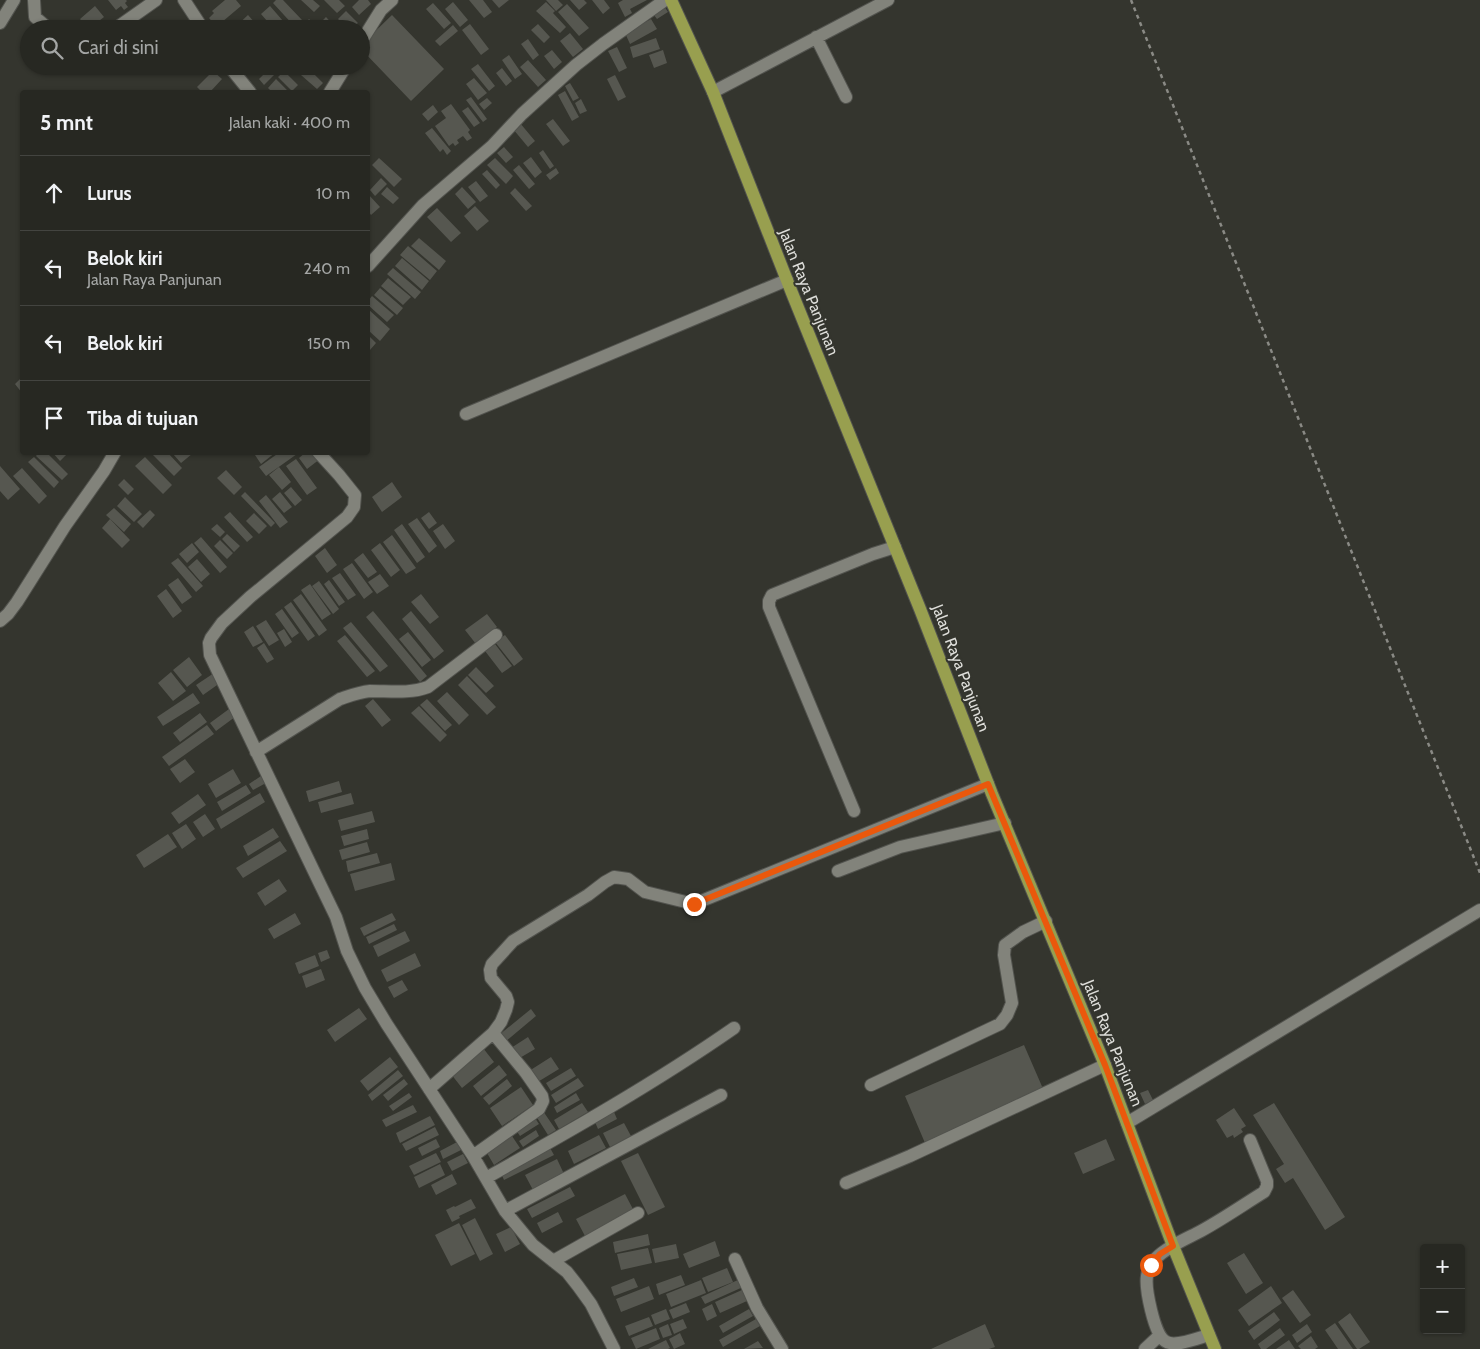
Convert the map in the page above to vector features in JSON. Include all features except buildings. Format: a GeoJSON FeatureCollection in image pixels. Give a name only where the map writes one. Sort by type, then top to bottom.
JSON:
{"type":"FeatureCollection","features":[{"type":"Feature","properties":{"kind":"main road","name":"Jalan Raya Panjunan"},"geometry":{"type":"LineString","coordinates":[[671,0],[718,90],[787,280],[988,784],[1105,1065],[1132,1120],[1215,1349]]}},
{"type":"Feature","properties":{"kind":"street"},"geometry":{"type":"LineString","coordinates":[[0,23],[14,0]]}},
{"type":"Feature","properties":{"kind":"street"},"geometry":{"type":"LineString","coordinates":[[34,0],[35,17],[38,20]]}},
{"type":"Feature","properties":{"kind":"street"},"geometry":{"type":"LineString","coordinates":[[128,20],[156,0]]}},
{"type":"Feature","properties":{"kind":"street"},"geometry":{"type":"LineString","coordinates":[[184,0],[197,20]]}},
{"type":"Feature","properties":{"kind":"street"},"geometry":{"type":"LineString","coordinates":[[370,28],[381,10],[392,0]]}},
{"type":"Feature","properties":{"kind":"street"},"geometry":{"type":"LineString","coordinates":[[370,264],[423,205],[492,146],[522,114],[603,44],[665,0]]}},
{"type":"Feature","properties":{"kind":"street"},"geometry":{"type":"LineString","coordinates":[[718,90],[888,0]]}},
{"type":"Feature","properties":{"kind":"street"},"geometry":{"type":"LineString","coordinates":[[816,37],[846,97]]}},
{"type":"Feature","properties":{"kind":"street"},"geometry":{"type":"LineString","coordinates":[[236,75],[248,90]]}},
{"type":"Feature","properties":{"kind":"street"},"geometry":{"type":"LineString","coordinates":[[331,90],[340,75]]}},
{"type":"Feature","properties":{"kind":"street"},"geometry":{"type":"LineString","coordinates":[[466,414],[787,280]]}},
{"type":"Feature","properties":{"kind":"street"},"geometry":{"type":"LineString","coordinates":[[2,614],[17,602],[64,526],[104,471],[113,455]]}},
{"type":"Feature","properties":{"kind":"street"},"geometry":{"type":"LineString","coordinates":[[321,455],[355,495],[354,507],[347,516],[250,597],[222,623],[210,638],[210,655],[336,917],[347,952],[365,988],[473,1156],[505,1211],[533,1245],[567,1272],[591,1304],[614,1349]]}},
{"type":"Feature","properties":{"kind":"street"},"geometry":{"type":"LineString","coordinates":[[854,811],[768,601],[772,595],[872,554],[895,547]]}},
{"type":"Feature","properties":{"kind":"street"},"geometry":{"type":"LineString","coordinates":[[256,752],[340,700],[354,694],[368,691],[418,691],[428,687],[496,635]]}},
{"type":"Feature","properties":{"kind":"street"},"geometry":{"type":"LineString","coordinates":[[429,1089],[493,1033],[501,1022],[508,1002],[506,996],[491,978],[490,970],[492,964],[513,941],[614,877],[628,880],[645,892],[694,904],[988,784]]}},
{"type":"Feature","properties":{"kind":"street"},"geometry":{"type":"LineString","coordinates":[[838,871],[900,847],[1005,823]]}},
{"type":"Feature","properties":{"kind":"street"},"geometry":{"type":"LineString","coordinates":[[1132,1120],[1480,910]]}},
{"type":"Feature","properties":{"kind":"street"},"geometry":{"type":"LineString","coordinates":[[871,1085],[1000,1024],[1007,1015],[1012,1003],[1004,954],[1005,945],[1023,932],[1046,921]]}},
{"type":"Feature","properties":{"kind":"street"},"geometry":{"type":"LineString","coordinates":[[486,1178],[617,1102],[734,1028]]}},
{"type":"Feature","properties":{"kind":"street"},"geometry":{"type":"LineString","coordinates":[[473,1156],[539,1109],[543,1101],[542,1096],[526,1073],[493,1033]]}},
{"type":"Feature","properties":{"kind":"street"},"geometry":{"type":"LineString","coordinates":[[846,1183],[910,1156],[1105,1065]]}},
{"type":"Feature","properties":{"kind":"street"},"geometry":{"type":"LineString","coordinates":[[505,1211],[721,1095]]}},
{"type":"Feature","properties":{"kind":"street"},"geometry":{"type":"LineString","coordinates":[[1209,1334],[1194,1340],[1172,1344],[1165,1342],[1159,1336],[1151,1314],[1147,1276],[1154,1260],[1176,1244],[1203,1230],[1264,1192],[1267,1180],[1250,1140]]}},
{"type":"Feature","properties":{"kind":"street"},"geometry":{"type":"LineString","coordinates":[[553,1261],[638,1213]]}},
{"type":"Feature","properties":{"kind":"street"},"geometry":{"type":"LineString","coordinates":[[734,1259],[757,1308],[782,1349]]}},
{"type":"Feature","properties":{"kind":"street"},"geometry":{"type":"LineString","coordinates":[[1144,1349],[1159,1336]]}},
{"type":"Feature","properties":{"kind":"path"},"geometry":{"type":"LineString","coordinates":[[1131,0],[1480,873]]}},
{"type":"Feature","properties":{"kind":"route"},"geometry":{"type":"LineString","coordinates":[[694,904],[988,784],[1105,1065],[1173,1246],[1160,1254],[1151,1265]]}}]}
